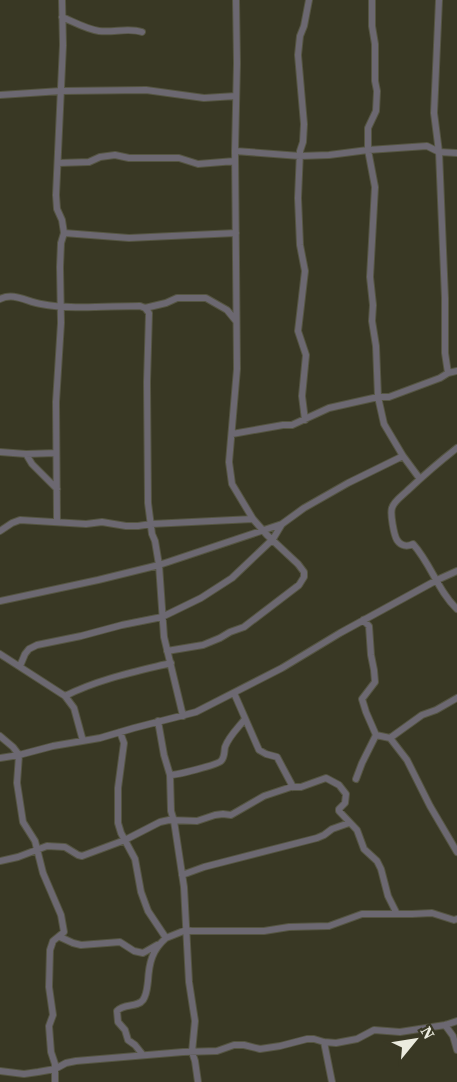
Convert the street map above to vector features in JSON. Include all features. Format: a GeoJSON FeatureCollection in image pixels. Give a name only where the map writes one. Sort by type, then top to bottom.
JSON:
{"type":"FeatureCollection","features":[{"type":"Feature","properties":{"kind":"street"},"geometry":{"type":"LineString","coordinates":[[57,521],[56,402],[61,306],[61,243],[64,233],[57,209],[63,45],[62,0]]}},
{"type":"Feature","properties":{"kind":"street"},"geometry":{"type":"LineString","coordinates":[[167,651],[203,645],[244,627],[299,585],[304,577],[304,572],[298,564],[253,519],[232,484],[229,462],[237,369],[236,0]]}},
{"type":"Feature","properties":{"kind":"street"},"geometry":{"type":"LineString","coordinates":[[305,420],[302,396],[306,355],[298,331],[305,271],[300,245],[298,198],[300,151],[304,124],[298,55],[309,0]]}},
{"type":"Feature","properties":{"kind":"street"},"geometry":{"type":"LineString","coordinates":[[372,0],[377,91],[376,111],[368,128],[368,150],[375,186],[370,277],[378,397],[384,424],[420,479]]}},
{"type":"Feature","properties":{"kind":"street"},"geometry":{"type":"LineString","coordinates":[[439,0],[434,113],[439,152],[445,353],[448,373]]}},
{"type":"Feature","properties":{"kind":"street"},"geometry":{"type":"LineString","coordinates":[[62,17],[97,31],[117,32],[135,29],[142,32]]}},
{"type":"Feature","properties":{"kind":"street"},"geometry":{"type":"LineString","coordinates":[[0,95],[61,91],[146,90],[204,98],[236,96]]}},
{"type":"Feature","properties":{"kind":"street"},"geometry":{"type":"LineString","coordinates":[[235,151],[300,156],[329,155],[427,146],[438,142]]}},
{"type":"Feature","properties":{"kind":"street"},"geometry":{"type":"LineString","coordinates":[[427,146],[439,152],[457,153]]}},
{"type":"Feature","properties":{"kind":"street"},"geometry":{"type":"LineString","coordinates":[[58,163],[89,162],[100,157],[115,155],[129,158],[179,158],[198,164],[235,161]]}},
{"type":"Feature","properties":{"kind":"street"},"geometry":{"type":"LineString","coordinates":[[64,233],[129,238],[236,234]]}},
{"type":"Feature","properties":{"kind":"street"},"geometry":{"type":"LineString","coordinates":[[0,299],[16,297],[40,304],[61,306],[145,308],[177,298],[207,298],[227,310],[236,321]]}},
{"type":"Feature","properties":{"kind":"street"},"geometry":{"type":"LineString","coordinates":[[145,308],[149,313],[148,503],[159,565],[162,617],[167,651],[183,716]]}},
{"type":"Feature","properties":{"kind":"street"},"geometry":{"type":"LineString","coordinates":[[232,434],[284,425],[292,426],[329,408],[397,395],[457,371]]}},
{"type":"Feature","properties":{"kind":"street"},"geometry":{"type":"LineString","coordinates":[[2,451],[26,454],[56,453]]}},
{"type":"Feature","properties":{"kind":"street"},"geometry":{"type":"LineString","coordinates":[[455,453],[420,479],[396,501],[391,515],[395,538],[401,544],[408,546],[413,544],[419,550],[447,599],[457,609]]}},
{"type":"Feature","properties":{"kind":"street"},"geometry":{"type":"LineString","coordinates":[[26,454],[32,464],[57,489]]}},
{"type":"Feature","properties":{"kind":"street"},"geometry":{"type":"LineString","coordinates":[[0,601],[159,565],[264,531],[282,524],[304,508],[348,483],[403,456]]}},
{"type":"Feature","properties":{"kind":"street"},"geometry":{"type":"LineString","coordinates":[[0,531],[20,519],[86,524],[102,522],[138,526],[253,519]]}},
{"type":"Feature","properties":{"kind":"street"},"geometry":{"type":"LineString","coordinates":[[20,666],[28,649],[37,645],[162,617],[201,598],[232,578],[273,540],[282,524]]}},
{"type":"Feature","properties":{"kind":"street"},"geometry":{"type":"LineString","coordinates":[[0,758],[100,738],[196,712],[282,668],[363,620],[457,571]]}},
{"type":"Feature","properties":{"kind":"street"},"geometry":{"type":"LineString","coordinates":[[363,620],[369,626],[375,682],[361,701],[376,735]]}},
{"type":"Feature","properties":{"kind":"street"},"geometry":{"type":"LineString","coordinates":[[0,654],[65,696],[74,708],[83,741]]}},
{"type":"Feature","properties":{"kind":"street"},"geometry":{"type":"LineString","coordinates":[[65,696],[84,686],[106,679],[171,663]]}},
{"type":"Feature","properties":{"kind":"street"},"geometry":{"type":"LineString","coordinates":[[234,693],[259,750],[277,757],[293,787]]}},
{"type":"Feature","properties":{"kind":"street"},"geometry":{"type":"LineString","coordinates":[[390,738],[422,715],[457,698]]}},
{"type":"Feature","properties":{"kind":"street"},"geometry":{"type":"LineString","coordinates":[[170,775],[220,762],[233,733],[245,720]]}},
{"type":"Feature","properties":{"kind":"street"},"geometry":{"type":"LineString","coordinates":[[158,721],[170,775],[171,811],[182,875],[190,992],[195,1021],[192,1052],[198,1082]]}},
{"type":"Feature","properties":{"kind":"street"},"geometry":{"type":"LineString","coordinates":[[120,732],[124,743],[118,788],[118,823],[135,859],[141,892],[148,911],[166,938]]}},
{"type":"Feature","properties":{"kind":"street"},"geometry":{"type":"LineString","coordinates":[[376,735],[390,738],[407,760],[457,852]]}},
{"type":"Feature","properties":{"kind":"street"},"geometry":{"type":"LineString","coordinates":[[356,779],[376,735]]}},
{"type":"Feature","properties":{"kind":"street"},"geometry":{"type":"LineString","coordinates":[[0,736],[19,755],[17,783],[21,817],[24,826],[33,836],[43,873],[62,920],[64,932],[53,941],[50,960],[49,991],[53,1016],[49,1026],[55,1082]]}},
{"type":"Feature","properties":{"kind":"street"},"geometry":{"type":"LineString","coordinates":[[0,861],[47,846],[65,847],[82,856],[125,840],[160,822],[197,821],[218,815],[231,815],[264,796],[326,778],[339,785],[346,794],[345,803],[339,811],[357,830],[364,849],[377,861],[388,896],[397,914]]}},
{"type":"Feature","properties":{"kind":"street"},"geometry":{"type":"LineString","coordinates":[[182,875],[204,867],[317,838],[349,823]]}},
{"type":"Feature","properties":{"kind":"street"},"geometry":{"type":"LineString","coordinates":[[60,937],[81,945],[120,942],[134,951],[143,952],[158,945],[166,938],[186,930],[264,931],[289,927],[329,926],[362,914],[432,913],[457,919]]}},
{"type":"Feature","properties":{"kind":"street"},"geometry":{"type":"LineString","coordinates":[[143,1055],[128,1040],[126,1030],[118,1022],[116,1013],[120,1007],[136,1004],[142,1000],[147,989],[150,963],[158,945]]}},
{"type":"Feature","properties":{"kind":"street"},"geometry":{"type":"LineString","coordinates":[[0,1071],[24,1074],[55,1070],[66,1063],[143,1055],[217,1051],[234,1045],[260,1049],[306,1039],[336,1043],[357,1039],[374,1030],[400,1032],[457,1021]]}},
{"type":"Feature","properties":{"kind":"street"},"geometry":{"type":"LineString","coordinates":[[445,1025],[453,1036],[457,1050]]}},
{"type":"Feature","properties":{"kind":"street"},"geometry":{"type":"LineString","coordinates":[[324,1042],[332,1082]]}}]}
